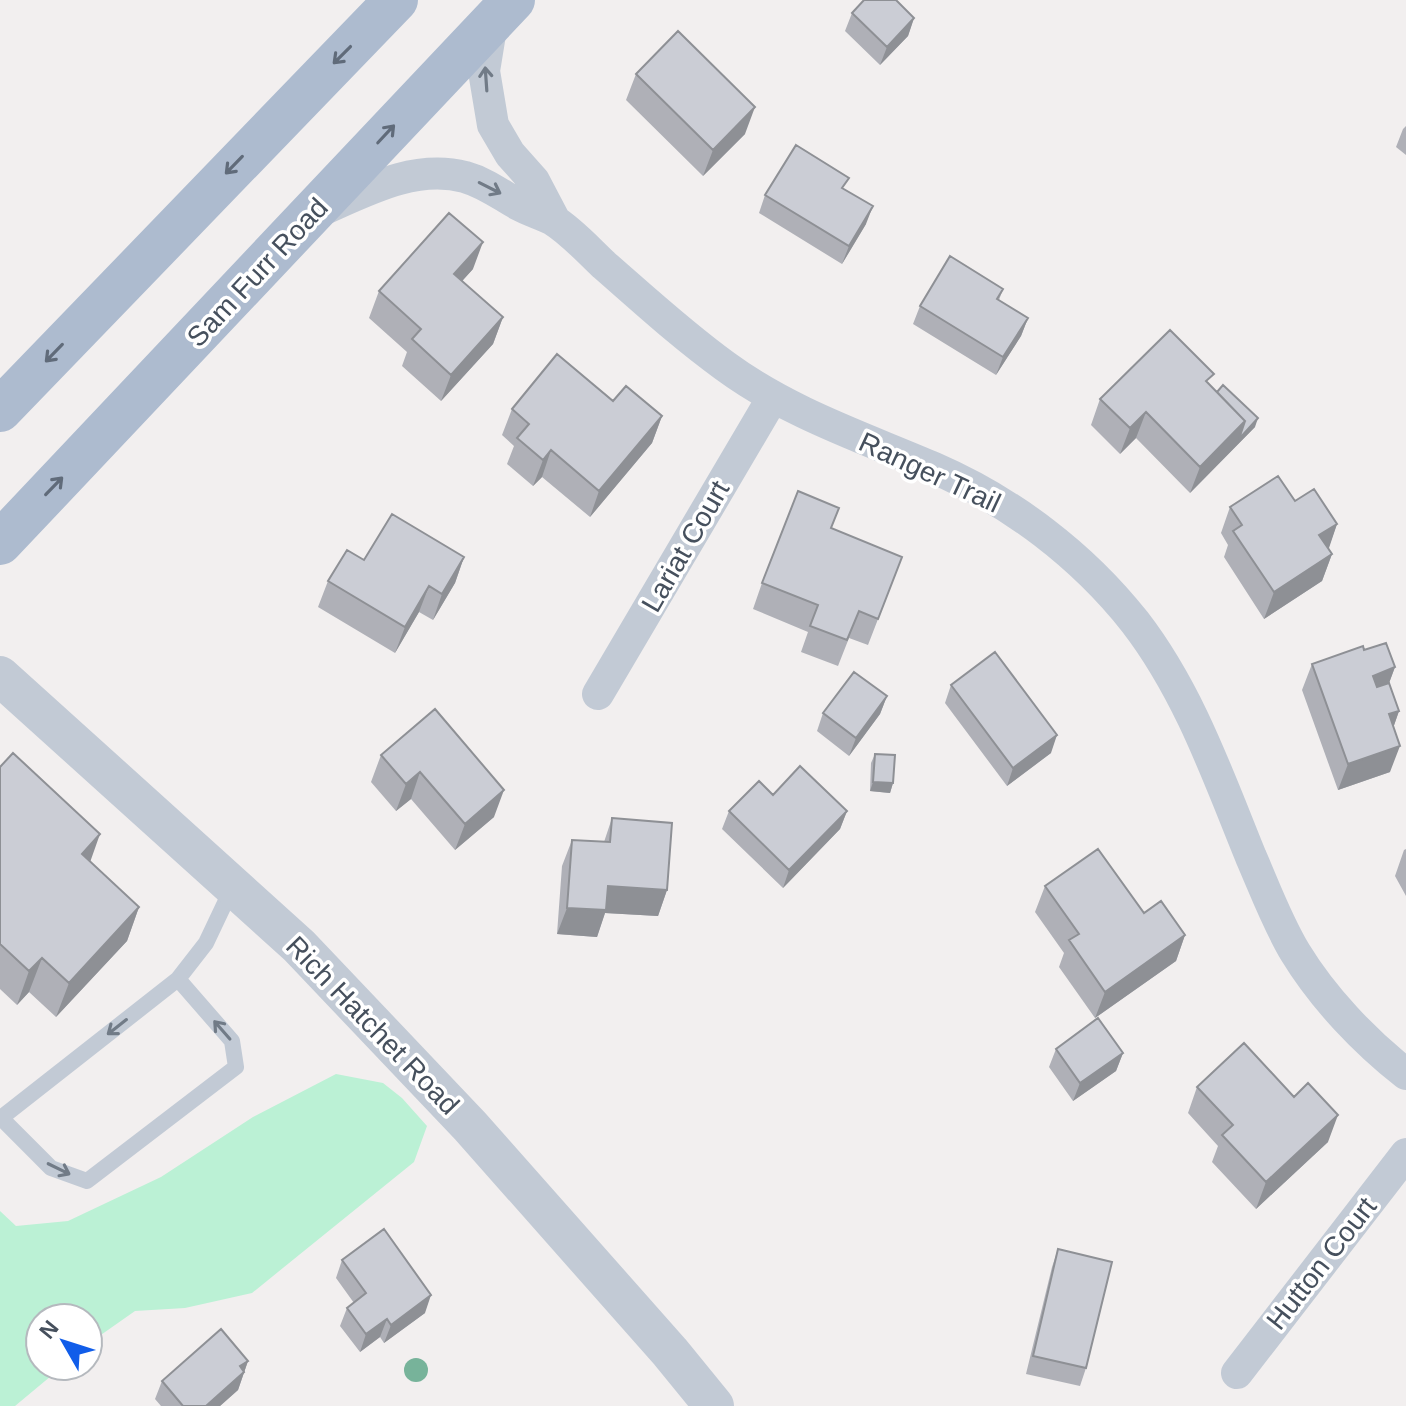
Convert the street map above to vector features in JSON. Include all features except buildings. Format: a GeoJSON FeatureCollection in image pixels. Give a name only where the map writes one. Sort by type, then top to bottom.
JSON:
{"type":"FeatureCollection","features":[{"type":"Feature","properties":{"kind":"main road"},"geometry":{"type":"LineString","coordinates":[[0,410],[396,0]]}},
{"type":"Feature","properties":{"kind":"main road","name":"Sam Furr Road"},"geometry":{"type":"LineString","coordinates":[[0,543],[503,11]]}},
{"type":"Feature","properties":{"kind":"street","name":"Ranger Trail"},"geometry":{"type":"LineString","coordinates":[[503,11],[484,71],[493,125],[510,154],[534,181],[555,221]]}},
{"type":"Feature","properties":{"kind":"street","name":"Ranger Trail"},"geometry":{"type":"LineString","coordinates":[[310,214],[384,183],[426,173],[464,177],[490,187],[517,204],[555,221],[726,367],[773,397],[836,429],[934,468],[982,492],[1027,520],[1083,564],[1134,621],[1168,670],[1189,708],[1276,917],[1296,955],[1339,1011],[1406,1074]]}},
{"type":"Feature","properties":{"kind":"street","name":"Lariat Court"},"geometry":{"type":"LineString","coordinates":[[598,694],[773,397]]}},
{"type":"Feature","properties":{"kind":"street","name":"Rich Hatchet Road"},"geometry":{"type":"LineString","coordinates":[[0,676],[299,946],[470,1126],[714,1406]]}},
{"type":"Feature","properties":{"kind":"street","name":"Hutton Court"},"geometry":{"type":"LineString","coordinates":[[1237,1373],[1406,1154]]}},
{"type":"Feature","properties":{"kind":"lane"},"geometry":{"type":"LineString","coordinates":[[178,979],[232,1041],[236,1067],[87,1181],[51,1168],[0,1118],[178,979],[206,943],[233,886]]}},
{"type":"Feature","properties":{"kind":"green space"},"geometry":{"type":"Polygon","coordinates":[[[336,1074],[383,1083],[402,1098],[427,1126],[414,1162],[252,1293],[185,1308],[135,1311],[104,1333],[104,1302],[24,1302],[24,1382],[44,1382],[15,1406],[0,1406],[0,1211],[16,1226],[68,1221],[161,1177],[253,1117],[336,1074]]]}}]}
